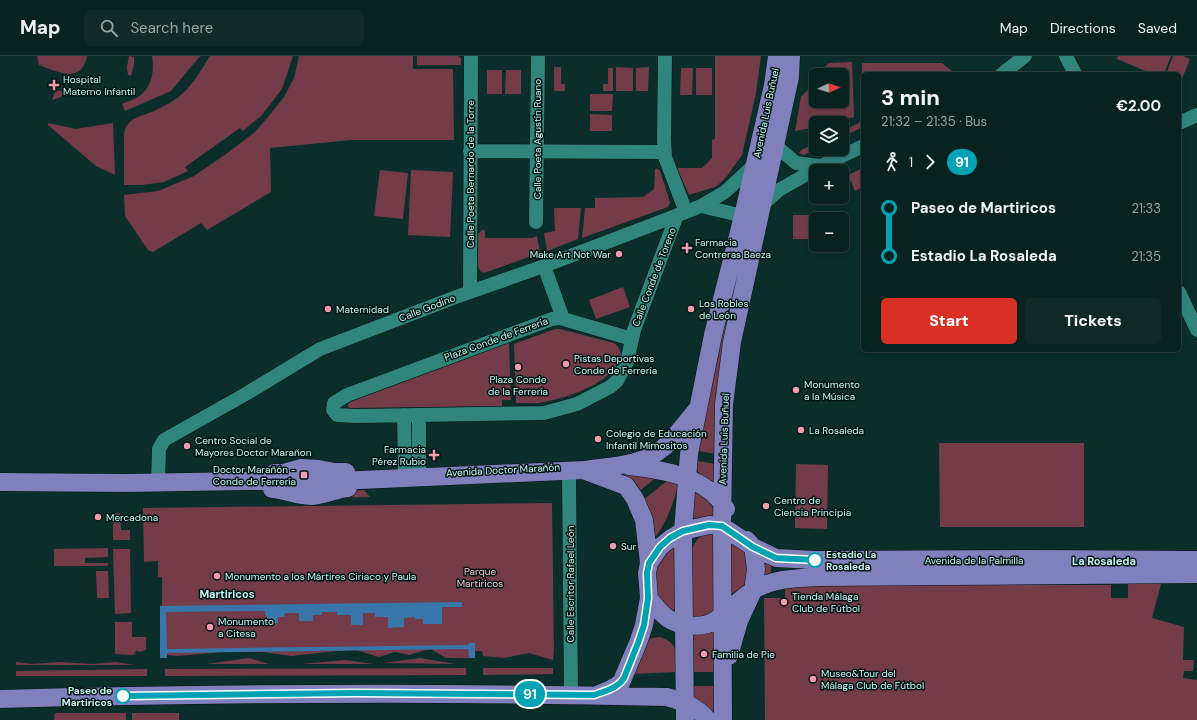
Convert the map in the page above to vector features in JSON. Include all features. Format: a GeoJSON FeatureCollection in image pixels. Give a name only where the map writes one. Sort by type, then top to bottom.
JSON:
{"type":"FeatureCollection","features":[{"type":"Feature","properties":{"kind":"main road","name":"Avenida Luis Buñuel"},"geometry":{"type":"LineString","coordinates":[[685,720],[683,531],[689,454],[713,335],[756,164],[773,85],[777,56]]}},
{"type":"Feature","properties":{"kind":"main road","name":"Avenida Luis Buñuel"},"geometry":{"type":"LineString","coordinates":[[724,720],[722,503],[724,404],[732,342],[790,77],[791,56]]}},
{"type":"Feature","properties":{"kind":"main road","name":"Avenida Luis Buñuel"},"geometry":{"type":"LineString","coordinates":[[662,449],[671,441],[698,408]]}},
{"type":"Feature","properties":{"kind":"main road","name":"Avenida Doctor Marañón"},"geometry":{"type":"LineString","coordinates":[[3,482],[316,482],[576,472],[640,461],[662,449]]}},
{"type":"Feature","properties":{"kind":"main road"},"geometry":{"type":"LineString","coordinates":[[620,465],[652,469],[688,478],[700,484],[722,503],[737,527],[753,547]]}},
{"type":"Feature","properties":{"kind":"main road","name":"Avenida Doctor Marañón"},"geometry":{"type":"LineString","coordinates":[[576,472],[626,486],[635,499],[644,520],[649,563],[647,573],[648,598],[644,625],[638,643],[621,683],[611,690],[594,695]]}},
{"type":"Feature","properties":{"kind":"main road"},"geometry":{"type":"LineString","coordinates":[[649,563],[660,547],[670,538],[683,531],[709,525],[722,526]]}},
{"type":"Feature","properties":{"kind":"main road","name":"Avenida de la Palmilla"},"geometry":{"type":"LineString","coordinates":[[722,526],[753,547],[776,558],[815,560],[1197,560]]}},
{"type":"Feature","properties":{"kind":"main road","name":"Avenida Luis Buñuel"},"geometry":{"type":"LineString","coordinates":[[724,677],[739,621],[753,591],[756,569],[753,547]]}},
{"type":"Feature","properties":{"kind":"main road","name":"Avenida de la Palmilla"},"geometry":{"type":"LineString","coordinates":[[684,625],[708,625],[753,591],[777,580],[807,578],[1197,574]]}},
{"type":"Feature","properties":{"kind":"main road"},"geometry":{"type":"LineString","coordinates":[[648,598],[657,609],[669,619],[684,625]]}},
{"type":"Feature","properties":{"kind":"main road"},"geometry":{"type":"LineString","coordinates":[[0,699],[355,693],[667,697],[685,702],[708,720]]}},
{"type":"Feature","properties":{"kind":"street","name":"Calle Poeta Bernardo de la Torre"},"geometry":{"type":"LineString","coordinates":[[470,292],[471,56]]}},
{"type":"Feature","properties":{"kind":"street","name":"Calle Poeta Agustín Ruano"},"geometry":{"type":"LineString","coordinates":[[536,222],[538,56]]}},
{"type":"Feature","properties":{"kind":"street"},"geometry":{"type":"LineString","coordinates":[[665,56],[665,157],[681,214]]}},
{"type":"Feature","properties":{"kind":"street"},"geometry":{"type":"LineString","coordinates":[[1005,72],[1025,56]]}},
{"type":"Feature","properties":{"kind":"street"},"geometry":{"type":"LineString","coordinates":[[1067,56],[1074,72]]}},
{"type":"Feature","properties":{"kind":"street"},"geometry":{"type":"LineString","coordinates":[[1181,122],[1197,114]]}},
{"type":"Feature","properties":{"kind":"street"},"geometry":{"type":"LineString","coordinates":[[775,145],[796,163],[809,165]]}},
{"type":"Feature","properties":{"kind":"street"},"geometry":{"type":"LineString","coordinates":[[825,164],[861,147]]}},
{"type":"Feature","properties":{"kind":"street"},"geometry":{"type":"LineString","coordinates":[[470,151],[665,152]]}},
{"type":"Feature","properties":{"kind":"street","name":"Calle Godino"},"geometry":{"type":"LineString","coordinates":[[158,483],[159,449],[164,440],[244,395],[320,349],[701,206],[725,192],[756,164]]}},
{"type":"Feature","properties":{"kind":"street"},"geometry":{"type":"LineString","coordinates":[[701,206],[743,216],[762,205],[779,190],[809,173]]}},
{"type":"Feature","properties":{"kind":"street","name":"Calle Conde de Toreno"},"geometry":{"type":"LineString","coordinates":[[632,339],[634,330],[681,214]]}},
{"type":"Feature","properties":{"kind":"street"},"geometry":{"type":"LineString","coordinates":[[547,274],[561,313]]}},
{"type":"Feature","properties":{"kind":"street"},"geometry":{"type":"LineString","coordinates":[[1181,296],[1197,330]]}},
{"type":"Feature","properties":{"kind":"street","name":"Plaza Conde de Ferrería"},"geometry":{"type":"LineString","coordinates":[[560,318],[632,339],[627,362],[618,381],[610,387],[577,404],[544,413],[418,415],[356,416],[337,414],[333,410],[334,403],[347,395],[552,319],[560,318]]}},
{"type":"Feature","properties":{"kind":"street"},"geometry":{"type":"LineString","coordinates":[[404,415],[415,478]]}},
{"type":"Feature","properties":{"kind":"street"},"geometry":{"type":"LineString","coordinates":[[415,478],[418,415]]}},
{"type":"Feature","properties":{"kind":"street","name":"Calle Escritor Rafael León"},"geometry":{"type":"LineString","coordinates":[[571,695],[576,472]]}},
{"type":"Feature","properties":{"kind":"green space"},"geometry":{"type":"Polygon","coordinates":[[[37,56],[87,56],[84,65],[80,70],[68,74],[39,65],[37,56]]]}},
{"type":"Feature","properties":{"kind":"green space"},"geometry":{"type":"Polygon","coordinates":[[[129,56],[134,57],[131,76],[128,75],[127,67],[129,56]]]}},
{"type":"Feature","properties":{"kind":"green space"},"geometry":{"type":"Polygon","coordinates":[[[152,56],[200,56],[171,91],[125,111],[122,104],[139,96],[144,92],[149,84],[153,70],[152,56]]]}},
{"type":"Feature","properties":{"kind":"green space"},"geometry":{"type":"Polygon","coordinates":[[[210,56],[293,56],[282,89],[262,115],[243,131],[240,128],[185,167],[188,171],[164,182],[142,185],[124,185],[124,134],[128,124],[136,118],[172,102],[185,92],[210,56]]]}},
{"type":"Feature","properties":{"kind":"green space"},"geometry":{"type":"Polygon","coordinates":[[[299,56],[413,56],[413,69],[453,69],[454,140],[351,140],[270,148],[271,192],[207,230],[201,223],[153,252],[148,250],[125,216],[124,195],[158,191],[194,176],[255,132],[284,97],[294,78],[299,56]]]}},
{"type":"Feature","properties":{"kind":"green space"},"geometry":{"type":"Polygon","coordinates":[[[417,56],[458,56],[461,59],[461,65],[417,65],[417,56]]]}},
{"type":"Feature","properties":{"kind":"green space"},"geometry":{"type":"Polygon","coordinates":[[[715,56],[761,56],[756,93],[742,155],[727,176],[715,187],[689,195],[677,168],[702,168],[712,158],[712,140],[715,139],[715,56]]]}},
{"type":"Feature","properties":{"kind":"green space"},"geometry":{"type":"Polygon","coordinates":[[[1118,56],[1171,56],[1165,72],[1148,72],[1117,59],[1118,56]]]}},
{"type":"Feature","properties":{"kind":"green space"},"geometry":{"type":"Polygon","coordinates":[[[1173,56],[1183,56],[1190,59],[1181,82],[1181,72],[1167,72],[1173,56]]]}},
{"type":"Feature","properties":{"kind":"green space"},"geometry":{"type":"Polygon","coordinates":[[[852,62],[854,117],[849,118],[849,116],[809,116],[809,128],[795,131],[801,97],[809,88],[809,108],[849,108],[849,68],[824,68],[829,63],[852,62]]]}},
{"type":"Feature","properties":{"kind":"green space"},"geometry":{"type":"Polygon","coordinates":[[[862,63],[942,63],[953,72],[862,72],[862,63]]]}},
{"type":"Feature","properties":{"kind":"green space"},"geometry":{"type":"Polygon","coordinates":[[[554,67],[561,67],[561,84],[565,84],[565,91],[554,91],[554,67]]]}},
{"type":"Feature","properties":{"kind":"green space"},"geometry":{"type":"Polygon","coordinates":[[[616,67],[633,68],[633,91],[616,91],[616,67]]]}},
{"type":"Feature","properties":{"kind":"green space"},"geometry":{"type":"Polygon","coordinates":[[[649,67],[648,91],[636,91],[636,68],[649,67]]]}},
{"type":"Feature","properties":{"kind":"green space"},"geometry":{"type":"Polygon","coordinates":[[[608,68],[613,68],[613,91],[603,91],[603,84],[608,84],[608,68]]]}},
{"type":"Feature","properties":{"kind":"green space"},"geometry":{"type":"Polygon","coordinates":[[[681,68],[693,68],[692,95],[680,95],[681,68]]]}},
{"type":"Feature","properties":{"kind":"green space"},"geometry":{"type":"Polygon","coordinates":[[[696,68],[712,68],[712,95],[696,95],[696,68]]]}},
{"type":"Feature","properties":{"kind":"green space"},"geometry":{"type":"Polygon","coordinates":[[[487,70],[502,70],[502,94],[487,94],[487,70]]]}},
{"type":"Feature","properties":{"kind":"green space"},"geometry":{"type":"Polygon","coordinates":[[[506,70],[521,70],[521,94],[505,94],[506,70]]]}},
{"type":"Feature","properties":{"kind":"green space"},"geometry":{"type":"Polygon","coordinates":[[[56,90],[66,92],[61,97],[52,100],[56,90]]]}},
{"type":"Feature","properties":{"kind":"green space"},"geometry":{"type":"Polygon","coordinates":[[[590,94],[613,94],[612,111],[590,111],[590,94]]]}},
{"type":"Feature","properties":{"kind":"green space"},"geometry":{"type":"Polygon","coordinates":[[[590,114],[612,115],[612,131],[590,131],[590,114]]]}},
{"type":"Feature","properties":{"kind":"green space"},"geometry":{"type":"Polygon","coordinates":[[[861,119],[861,128],[849,134],[849,128],[859,123],[861,119]]]}},
{"type":"Feature","properties":{"kind":"green space"},"geometry":{"type":"Polygon","coordinates":[[[48,123],[76,129],[113,123],[115,175],[96,166],[48,125],[48,123]]]}},
{"type":"Feature","properties":{"kind":"green space"},"geometry":{"type":"Polygon","coordinates":[[[809,146],[809,152],[804,155],[799,153],[801,150],[809,146]]]}},
{"type":"Feature","properties":{"kind":"green space"},"geometry":{"type":"Polygon","coordinates":[[[655,169],[660,171],[670,202],[668,207],[582,238],[585,208],[595,208],[595,198],[643,197],[654,189],[655,169]]]}},
{"type":"Feature","properties":{"kind":"green space"},"geometry":{"type":"Polygon","coordinates":[[[861,169],[861,188],[855,191],[849,175],[861,169]]]}},
{"type":"Feature","properties":{"kind":"green space"},"geometry":{"type":"Polygon","coordinates":[[[380,170],[408,173],[403,219],[374,216],[380,170]]]}},
{"type":"Feature","properties":{"kind":"green space"},"geometry":{"type":"Polygon","coordinates":[[[411,170],[453,172],[450,237],[408,235],[411,170]]]}},
{"type":"Feature","properties":{"kind":"green space"},"geometry":{"type":"Polygon","coordinates":[[[554,208],[581,208],[578,239],[547,251],[544,233],[555,231],[554,208]]]}},
{"type":"Feature","properties":{"kind":"green space"},"geometry":{"type":"Polygon","coordinates":[[[793,215],[809,215],[809,239],[793,239],[793,215]]]}},
{"type":"Feature","properties":{"kind":"green space"},"geometry":{"type":"Polygon","coordinates":[[[482,230],[485,230],[485,238],[532,238],[537,236],[540,253],[484,273],[480,271],[478,266],[478,234],[482,230]]]}},
{"type":"Feature","properties":{"kind":"green space"},"geometry":{"type":"Polygon","coordinates":[[[745,237],[716,454],[699,451],[708,398],[745,237]]]}},
{"type":"Feature","properties":{"kind":"green space"},"geometry":{"type":"Polygon","coordinates":[[[623,287],[630,307],[596,319],[589,300],[623,287]]]}},
{"type":"Feature","properties":{"kind":"green space","name":"Pistas Deportivas Conde de Ferrería"},"geometry":{"type":"Polygon","coordinates":[[[555,329],[614,343],[620,350],[620,359],[615,368],[608,375],[588,388],[564,397],[541,403],[516,403],[514,344],[555,329]]]}},
{"type":"Feature","properties":{"kind":"green space"},"geometry":{"type":"Polygon","coordinates":[[[509,343],[511,400],[502,400],[502,406],[348,407],[350,402],[509,343]]]}},
{"type":"Feature","properties":{"kind":"green space"},"geometry":{"type":"Polygon","coordinates":[[[939,443],[1084,443],[1084,527],[940,527],[939,443]]]}},
{"type":"Feature","properties":{"kind":"green space"},"geometry":{"type":"Polygon","coordinates":[[[698,461],[716,464],[717,482],[713,484],[698,472],[696,468],[698,461]]]}},
{"type":"Feature","properties":{"kind":"green space"},"geometry":{"type":"Polygon","coordinates":[[[796,464],[828,465],[827,529],[795,528],[796,464]]]}},
{"type":"Feature","properties":{"kind":"green space"},"geometry":{"type":"Polygon","coordinates":[[[619,471],[661,474],[638,492],[619,475],[619,471]]]}},
{"type":"Feature","properties":{"kind":"green space"},"geometry":{"type":"Polygon","coordinates":[[[672,477],[679,483],[666,520],[654,538],[643,500],[672,477]]]}},
{"type":"Feature","properties":{"kind":"green space"},"geometry":{"type":"Polygon","coordinates":[[[364,490],[370,497],[326,498],[345,491],[364,490]]]}},
{"type":"Feature","properties":{"kind":"green space"},"geometry":{"type":"Polygon","coordinates":[[[694,490],[713,499],[717,517],[695,520],[693,517],[694,490]]]}},
{"type":"Feature","properties":{"kind":"green space","name":"Parque Martiricos"},"geometry":{"type":"Polygon","coordinates":[[[552,503],[553,660],[529,653],[504,658],[483,656],[482,651],[475,651],[475,658],[446,658],[431,649],[409,655],[395,652],[379,657],[356,650],[291,656],[263,652],[223,652],[178,656],[167,655],[167,658],[160,658],[160,606],[162,605],[162,577],[158,577],[158,561],[144,562],[143,508],[552,503]]]}},
{"type":"Feature","properties":{"kind":"green space"},"geometry":{"type":"Polygon","coordinates":[[[120,513],[121,530],[130,530],[130,540],[113,540],[113,514],[120,513]]]}},
{"type":"Feature","properties":{"kind":"green space"},"geometry":{"type":"Polygon","coordinates":[[[713,533],[716,606],[706,615],[693,617],[692,550],[699,538],[713,533]]]}},
{"type":"Feature","properties":{"kind":"green space"},"geometry":{"type":"Polygon","coordinates":[[[733,544],[749,554],[749,583],[731,594],[731,545],[733,544]]]}},
{"type":"Feature","properties":{"kind":"green space"},"geometry":{"type":"Polygon","coordinates":[[[674,546],[675,608],[672,611],[662,601],[659,595],[656,584],[656,573],[659,562],[663,556],[674,546]]]}},
{"type":"Feature","properties":{"kind":"green space"},"geometry":{"type":"Polygon","coordinates":[[[108,548],[108,557],[85,558],[85,563],[108,563],[108,566],[54,566],[54,549],[108,548]]]}},
{"type":"Feature","properties":{"kind":"green space"},"geometry":{"type":"Polygon","coordinates":[[[113,549],[130,549],[131,613],[115,614],[113,549]]]}},
{"type":"Feature","properties":{"kind":"green space"},"geometry":{"type":"Polygon","coordinates":[[[761,559],[771,562],[771,576],[762,579],[761,559]]]}},
{"type":"Feature","properties":{"kind":"green space"},"geometry":{"type":"Polygon","coordinates":[[[96,571],[108,571],[109,598],[97,598],[96,571]]]}},
{"type":"Feature","properties":{"kind":"green space","name":"Estadio La Rosaleda"},"geometry":{"type":"Polygon","coordinates":[[[1128,584],[1161,584],[1152,618],[1184,627],[1183,660],[1194,660],[1193,671],[1184,671],[1183,678],[1197,680],[1197,720],[765,720],[764,598],[785,598],[785,587],[856,585],[1111,585],[1111,598],[1128,598],[1128,584]]]}},
{"type":"Feature","properties":{"kind":"green space"},"geometry":{"type":"Polygon","coordinates":[[[115,622],[132,622],[132,637],[146,637],[146,650],[139,652],[138,650],[135,652],[136,654],[132,655],[115,654],[115,622]]]}},
{"type":"Feature","properties":{"kind":"green space"},"geometry":{"type":"Polygon","coordinates":[[[714,631],[718,672],[693,672],[694,635],[714,631]]]}},
{"type":"Feature","properties":{"kind":"green space"},"geometry":{"type":"Polygon","coordinates":[[[660,637],[671,643],[676,650],[677,672],[631,674],[645,642],[652,638],[660,637]]]}},
{"type":"Feature","properties":{"kind":"green space"},"geometry":{"type":"Polygon","coordinates":[[[249,658],[269,664],[207,664],[249,658]]]}},
{"type":"Feature","properties":{"kind":"green space"},"geometry":{"type":"Polygon","coordinates":[[[420,658],[456,664],[384,663],[420,658]]]}},
{"type":"Feature","properties":{"kind":"green space"},"geometry":{"type":"Polygon","coordinates":[[[346,660],[373,664],[301,664],[346,660]]]}},
{"type":"Feature","properties":{"kind":"green space"},"geometry":{"type":"Polygon","coordinates":[[[16,662],[32,664],[59,662],[92,664],[116,662],[134,665],[16,665],[16,662]]]}},
{"type":"Feature","properties":{"kind":"green space"},"geometry":{"type":"Polygon","coordinates":[[[466,668],[466,675],[165,676],[165,669],[466,668]]]}},
{"type":"Feature","properties":{"kind":"green space"},"geometry":{"type":"Polygon","coordinates":[[[483,668],[553,668],[553,674],[483,675],[483,668]]]}},
{"type":"Feature","properties":{"kind":"green space"},"geometry":{"type":"Polygon","coordinates":[[[147,669],[147,676],[16,676],[16,671],[147,669]]]}},
{"type":"Feature","properties":{"kind":"green space"},"geometry":{"type":"Polygon","coordinates":[[[693,686],[718,686],[718,716],[694,697],[693,686]]]}},
{"type":"Feature","properties":{"kind":"green space"},"geometry":{"type":"Polygon","coordinates":[[[55,713],[126,713],[126,720],[54,720],[55,713]]]}},
{"type":"Feature","properties":{"kind":"green space"},"geometry":{"type":"Polygon","coordinates":[[[132,713],[179,713],[179,720],[132,720],[132,713]]]}},
{"type":"Feature","properties":{"kind":"water"},"geometry":{"type":"Polygon","coordinates":[[[462,602],[462,607],[442,607],[442,624],[423,624],[423,619],[415,619],[415,617],[404,618],[404,627],[388,628],[388,617],[375,617],[375,613],[363,613],[363,625],[351,625],[351,615],[337,615],[337,612],[322,612],[322,615],[313,615],[313,621],[299,621],[299,613],[285,613],[284,617],[278,617],[278,623],[267,623],[265,611],[166,612],[167,649],[468,645],[469,643],[475,643],[475,658],[469,658],[468,649],[167,653],[167,658],[160,658],[160,606],[462,602]]]}},
{"type":"Feature","properties":{"kind":"bus line","name":"91"},"geometry":{"type":"LineString","coordinates":[[123,696],[355,693],[594,695],[611,690],[621,683],[624,678],[644,625],[648,598],[647,573],[649,563],[660,547],[670,538],[683,531],[709,525],[722,526],[753,547],[776,558],[815,560]]}},
{"type":"Feature","properties":{"kind":"place","name":"Hospital Materno Infantil"},"geometry":{"type":"Point","coordinates":[54,85]}},
{"type":"Feature","properties":{"kind":"place","name":"Farmacia Contreras Baeza"},"geometry":{"type":"Point","coordinates":[687,248]}},
{"type":"Feature","properties":{"kind":"place","name":"Make Art Not War"},"geometry":{"type":"Point","coordinates":[619,254]}},
{"type":"Feature","properties":{"kind":"place","name":"Maternidad"},"geometry":{"type":"Point","coordinates":[328,309]}},
{"type":"Feature","properties":{"kind":"place","name":"Los Robles de León"},"geometry":{"type":"Point","coordinates":[691,309]}},
{"type":"Feature","properties":{"kind":"place","name":"Pistas Deportivas Conde de Ferrería"},"geometry":{"type":"Point","coordinates":[566,364]}},
{"type":"Feature","properties":{"kind":"place","name":"Plaza Conde de la Ferrería"},"geometry":{"type":"Point","coordinates":[518,367]}},
{"type":"Feature","properties":{"kind":"place","name":"Monumento a la Música"},"geometry":{"type":"Point","coordinates":[796,390]}},
{"type":"Feature","properties":{"kind":"place","name":"La Rosaleda"},"geometry":{"type":"Point","coordinates":[801,430]}},
{"type":"Feature","properties":{"kind":"place","name":"Colegio de Educación Infantil Mimositos"},"geometry":{"type":"Point","coordinates":[598,439]}},
{"type":"Feature","properties":{"kind":"place","name":"Centro Social de Mayores Doctor Marañon"},"geometry":{"type":"Point","coordinates":[187,446]}},
{"type":"Feature","properties":{"kind":"place","name":"Farmacia Pérez Rubio"},"geometry":{"type":"Point","coordinates":[434,455]}},
{"type":"Feature","properties":{"kind":"place","name":"Doctor Marañón - Conde de Ferrería"},"geometry":{"type":"Point","coordinates":[304,475]}},
{"type":"Feature","properties":{"kind":"place","name":"Centro de Ciencia Principia"},"geometry":{"type":"Point","coordinates":[766,506]}},
{"type":"Feature","properties":{"kind":"place","name":"Mercadona"},"geometry":{"type":"Point","coordinates":[98,517]}},
{"type":"Feature","properties":{"kind":"place","name":"Sur"},"geometry":{"type":"Point","coordinates":[613,546]}},
{"type":"Feature","properties":{"kind":"place","name":"Estadio La Rosaleda"},"geometry":{"type":"Point","coordinates":[815,560]}},
{"type":"Feature","properties":{"kind":"place","name":"Monumento a los Mártires Ciriaco y Paula"},"geometry":{"type":"Point","coordinates":[217,576]}},
{"type":"Feature","properties":{"kind":"place","name":"Tienda Málaga Club de Fútbol"},"geometry":{"type":"Point","coordinates":[784,602]}},
{"type":"Feature","properties":{"kind":"place","name":"Monumento a Citesa"},"geometry":{"type":"Point","coordinates":[210,627]}},
{"type":"Feature","properties":{"kind":"place","name":"Familia de Pie"},"geometry":{"type":"Point","coordinates":[704,654]}},
{"type":"Feature","properties":{"kind":"place","name":"Museo&Tour del Málaga Club de Fútbol"},"geometry":{"type":"Point","coordinates":[813,679]}},
{"type":"Feature","properties":{"kind":"place","name":"Paseo de Martiricos"},"geometry":{"type":"Point","coordinates":[123,696]}},
{"type":"Feature","properties":{"kind":"district","name":"La Rosaleda"},"geometry":{"type":"Point","coordinates":[1104,561]}},
{"type":"Feature","properties":{"kind":"district","name":"Martiricos"},"geometry":{"type":"Point","coordinates":[227,594]}}]}
